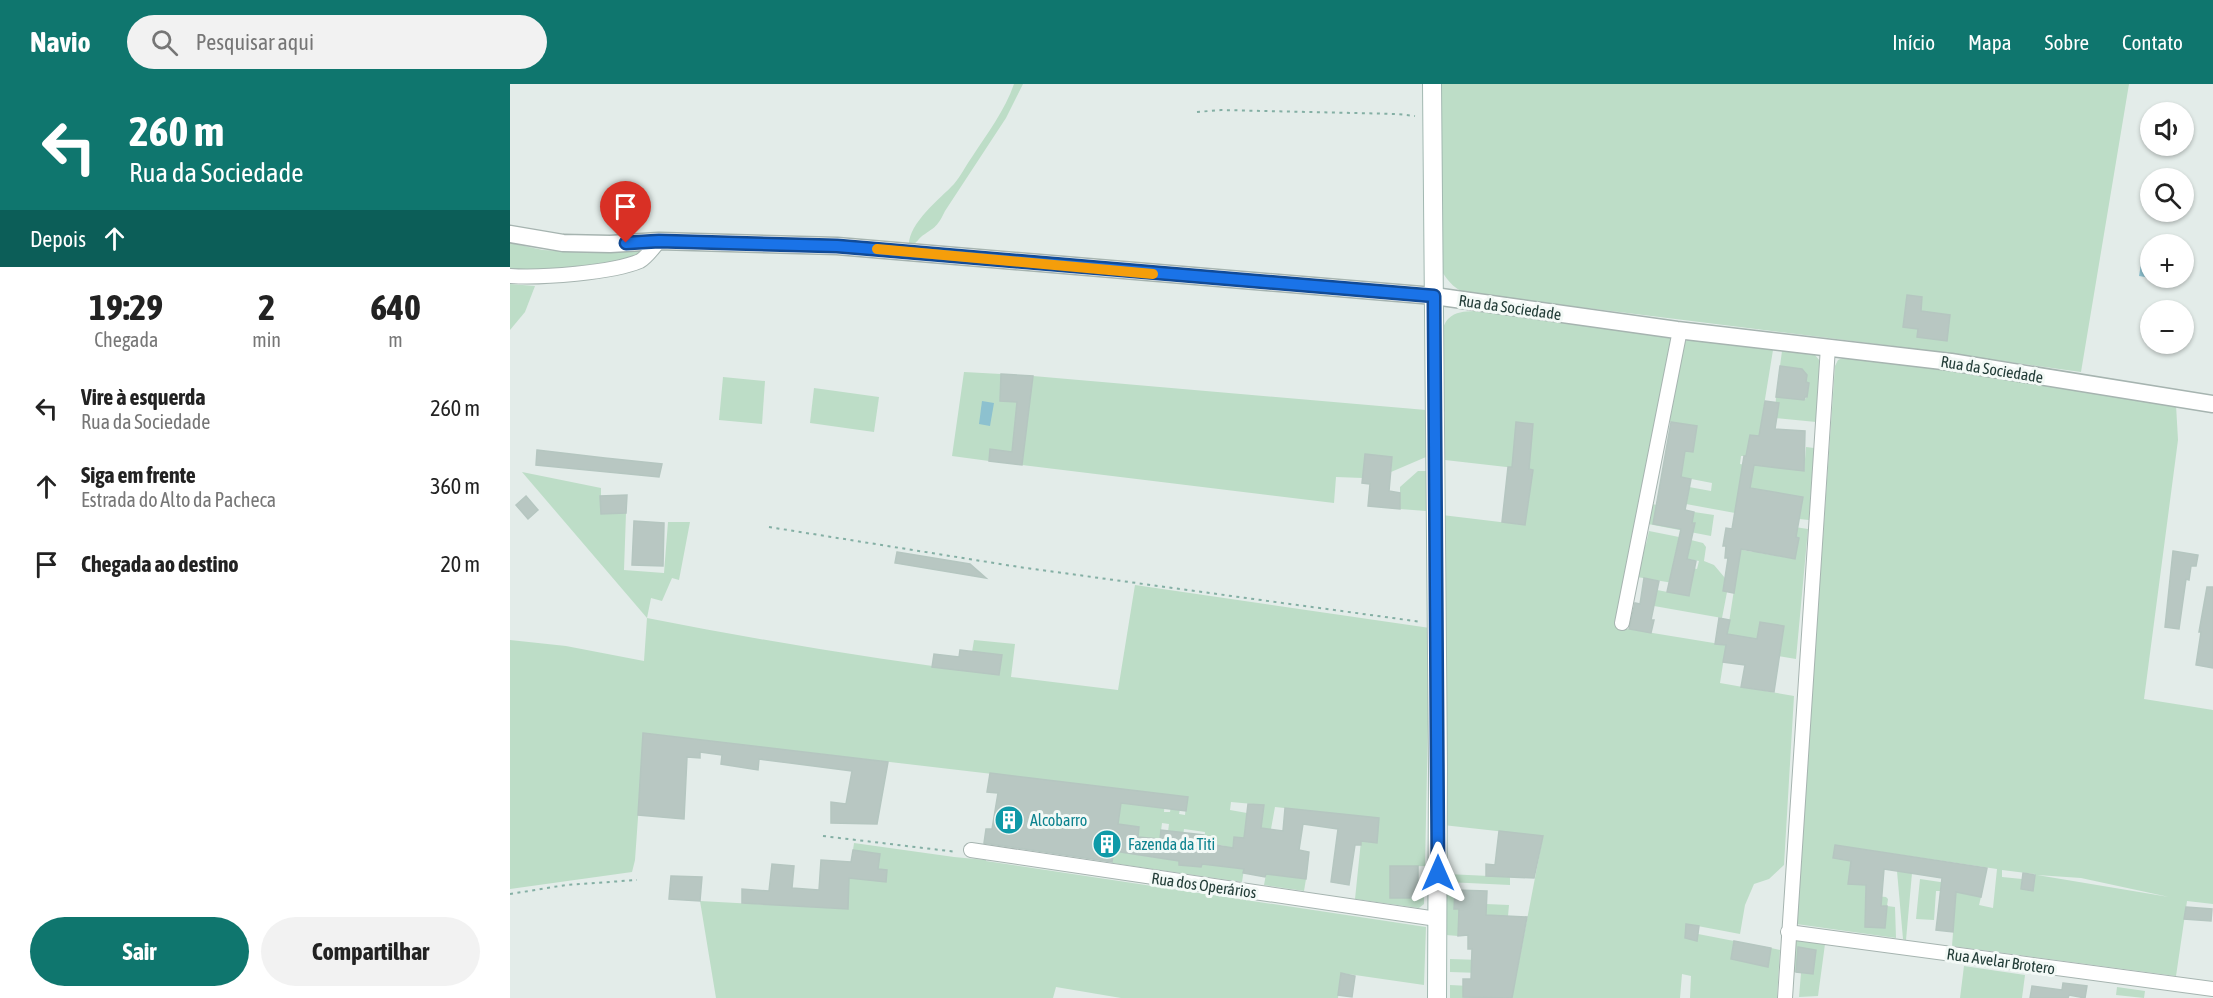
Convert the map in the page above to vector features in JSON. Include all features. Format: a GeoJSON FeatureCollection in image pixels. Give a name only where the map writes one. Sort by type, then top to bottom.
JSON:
{"type":"FeatureCollection","features":[{"type":"Feature","properties":{"kind":"main road"},"geometry":{"type":"LineString","coordinates":[[1432,84],[1437,623],[1437,998]]}},
{"type":"Feature","properties":{"kind":"street","name":"Rua da Sociedade"},"geometry":{"type":"LineString","coordinates":[[510,234],[563,243],[610,244],[659,241],[869,248],[1434,296],[1680,330],[1951,362],[2213,404]]}},
{"type":"Feature","properties":{"kind":"street"},"geometry":{"type":"LineString","coordinates":[[510,276],[563,275],[614,267],[642,260],[659,241]]}},
{"type":"Feature","properties":{"kind":"street"},"geometry":{"type":"LineString","coordinates":[[1622,623],[1680,330]]}},
{"type":"Feature","properties":{"kind":"street"},"geometry":{"type":"LineString","coordinates":[[1785,998],[1828,347]]}},
{"type":"Feature","properties":{"kind":"street","name":"Rua dos Operários"},"geometry":{"type":"LineString","coordinates":[[971,850],[1437,919]]}},
{"type":"Feature","properties":{"kind":"street","name":"Rua Avelar Brotero"},"geometry":{"type":"LineString","coordinates":[[1788,932],[2213,989]]}},
{"type":"Feature","properties":{"kind":"path"},"geometry":{"type":"LineString","coordinates":[[1197,112],[1221,110],[1397,114],[1432,121]]}},
{"type":"Feature","properties":{"kind":"path"},"geometry":{"type":"LineString","coordinates":[[769,527],[1019,567],[1407,621],[1437,623]]}},
{"type":"Feature","properties":{"kind":"path"},"geometry":{"type":"LineString","coordinates":[[823,836],[871,840],[953,852],[971,850]]}},
{"type":"Feature","properties":{"kind":"path"},"geometry":{"type":"LineString","coordinates":[[510,894],[566,885],[637,880]]}},
{"type":"Feature","properties":{"kind":"green space"},"geometry":{"type":"Polygon","coordinates":[[[1014,84],[1023,84],[1006,118],[939,222],[909,247],[913,230],[933,204],[959,178],[1001,112],[1014,84]]]}},
{"type":"Feature","properties":{"kind":"green space"},"geometry":{"type":"Polygon","coordinates":[[[1440,84],[2129,84],[2081,372],[1901,347],[1472,296],[1461,291],[1446,278],[1440,268],[1440,84]],[[1907,295],[1903,327],[1918,329],[1922,297],[1907,295]]]}},
{"type":"Feature","properties":{"kind":"green space"},"geometry":{"type":"Polygon","coordinates":[[[510,243],[543,250],[642,251],[641,256],[597,267],[510,271],[510,243]]]}},
{"type":"Feature","properties":{"kind":"green space"},"geometry":{"type":"Polygon","coordinates":[[[510,284],[535,286],[525,312],[510,330],[510,284]]]}},
{"type":"Feature","properties":{"kind":"green space"},"geometry":{"type":"Polygon","coordinates":[[[1474,311],[1668,335],[1674,339],[1616,627],[1726,645],[1720,683],[1794,696],[1784,865],[1769,879],[1754,884],[1745,905],[1740,934],[1687,924],[1685,938],[1696,941],[1698,934],[1734,941],[1731,959],[1768,967],[1771,948],[1780,950],[1777,998],[1690,998],[1691,976],[1682,974],[1680,998],[1512,998],[1543,836],[1443,825],[1442,515],[1525,525],[1533,470],[1445,460],[1445,412],[1441,407],[1441,336],[1451,316],[1460,312],[1474,311]]]}},
{"type":"Feature","properties":{"kind":"green space"},"geometry":{"type":"Polygon","coordinates":[[[1688,339],[1773,350],[1759,436],[1750,435],[1746,456],[1741,456],[1740,464],[1745,465],[1735,513],[1686,504],[1689,487],[1711,491],[1712,483],[1681,477],[1685,451],[1693,452],[1697,426],[1665,421],[1682,345],[1688,339]]]}},
{"type":"Feature","properties":{"kind":"green space"},"geometry":{"type":"Polygon","coordinates":[[[1782,351],[1815,355],[1820,361],[1816,422],[1775,418],[1776,397],[1804,400],[1807,397],[1809,383],[1806,382],[1807,375],[1802,369],[1780,366],[1782,351]]]}},
{"type":"Feature","properties":{"kind":"green space"},"geometry":{"type":"Polygon","coordinates":[[[1845,357],[1955,371],[2176,405],[2178,440],[2144,699],[2213,710],[2213,904],[2187,901],[2176,976],[1952,946],[1956,892],[1981,897],[1979,905],[1993,908],[1997,869],[1835,845],[1833,858],[1851,861],[1849,884],[1866,885],[1865,895],[1886,897],[1887,906],[1895,907],[1896,938],[1796,924],[1835,366],[1838,360],[1845,357]],[[2002,870],[2002,877],[2022,879],[2021,889],[2033,890],[2035,874],[2002,870]],[[2037,875],[2169,897],[2081,878],[2037,875]],[[1865,905],[1865,927],[1885,928],[1887,906],[1865,905]]]}},
{"type":"Feature","properties":{"kind":"green space"},"geometry":{"type":"Polygon","coordinates":[[[964,372],[1001,374],[1000,401],[1017,402],[1012,452],[990,450],[989,461],[952,456],[964,372]]]}},
{"type":"Feature","properties":{"kind":"green space"},"geometry":{"type":"Polygon","coordinates":[[[1033,376],[1426,410],[1426,457],[1391,472],[1392,457],[1365,454],[1363,478],[1336,477],[1334,503],[1022,465],[1033,376]]]}},
{"type":"Feature","properties":{"kind":"green space"},"geometry":{"type":"Polygon","coordinates":[[[723,377],[765,381],[762,424],[719,420],[723,377]]]}},
{"type":"Feature","properties":{"kind":"green space"},"geometry":{"type":"Polygon","coordinates":[[[814,388],[879,397],[874,432],[810,423],[814,388]]]}},
{"type":"Feature","properties":{"kind":"green space"},"geometry":{"type":"Polygon","coordinates":[[[1806,447],[1814,448],[1809,520],[1799,519],[1803,497],[1750,488],[1754,465],[1804,471],[1806,447]]]}},
{"type":"Feature","properties":{"kind":"green space"},"geometry":{"type":"Polygon","coordinates":[[[1418,471],[1426,471],[1426,511],[1400,509],[1400,487],[1418,471]]]}},
{"type":"Feature","properties":{"kind":"green space"},"geometry":{"type":"Polygon","coordinates":[[[522,472],[601,488],[601,514],[626,513],[624,570],[664,573],[668,522],[690,522],[679,580],[672,578],[662,601],[651,598],[647,618],[522,472]]]}},
{"type":"Feature","properties":{"kind":"green space"},"geometry":{"type":"Polygon","coordinates":[[[1652,504],[1657,505],[1691,530],[1694,512],[1714,515],[1711,536],[1648,524],[1652,504]]]}},
{"type":"Feature","properties":{"kind":"green space"},"geometry":{"type":"Polygon","coordinates":[[[1761,522],[1808,529],[1796,659],[1740,650],[1727,635],[1743,532],[1761,522]],[[1764,532],[1760,553],[1795,559],[1799,538],[1764,532]],[[1745,537],[1743,550],[1753,552],[1755,538],[1745,537]]]}},
{"type":"Feature","properties":{"kind":"green space"},"geometry":{"type":"Polygon","coordinates":[[[1649,531],[1679,537],[1673,564],[1697,569],[1699,561],[1687,559],[1691,540],[1703,543],[1706,547],[1704,561],[1714,565],[1725,578],[1723,591],[1727,592],[1722,618],[1654,606],[1657,590],[1689,596],[1691,586],[1637,577],[1649,531]]]}},
{"type":"Feature","properties":{"kind":"green space"},"geometry":{"type":"Polygon","coordinates":[[[1135,585],[1430,628],[1425,866],[1390,867],[1390,898],[1418,898],[1418,884],[1424,884],[1424,904],[1419,908],[1355,899],[1361,841],[1377,843],[1379,818],[1275,807],[1271,829],[1248,839],[1264,805],[1231,802],[1230,810],[1247,813],[1244,838],[1234,837],[1232,855],[1224,854],[1225,846],[1204,843],[1205,832],[1184,829],[1179,865],[1201,867],[1202,864],[1244,869],[1242,882],[1112,863],[1114,851],[1158,858],[1166,847],[1169,824],[1162,823],[1160,839],[1138,837],[1139,827],[1118,824],[1121,803],[1165,800],[1164,812],[1170,812],[1171,807],[1180,809],[1179,814],[1185,815],[1187,797],[644,733],[635,860],[632,872],[510,889],[510,640],[566,646],[644,661],[647,618],[823,650],[999,675],[1002,655],[972,652],[974,640],[1015,644],[1011,677],[1118,690],[1135,585]]]}},
{"type":"Feature","properties":{"kind":"green space"},"geometry":{"type":"Polygon","coordinates":[[[854,843],[986,860],[1426,927],[1424,985],[1341,973],[1338,998],[1121,998],[1056,987],[1053,998],[716,998],[700,901],[847,909],[849,878],[878,869],[880,854],[853,850],[854,843]]]}},
{"type":"Feature","properties":{"kind":"green space"},"geometry":{"type":"Polygon","coordinates":[[[1897,871],[1912,873],[1906,940],[1903,939],[1897,871]]]}},
{"type":"Feature","properties":{"kind":"green space"},"geometry":{"type":"Polygon","coordinates":[[[1266,874],[1306,879],[1304,891],[1264,885],[1266,874]]]}},
{"type":"Feature","properties":{"kind":"green space"},"geometry":{"type":"Polygon","coordinates":[[[1447,874],[1510,877],[1510,885],[1447,882],[1447,874]]]}},
{"type":"Feature","properties":{"kind":"green space"},"geometry":{"type":"Polygon","coordinates":[[[1920,879],[1947,883],[1946,891],[1936,891],[1934,920],[1916,919],[1920,879]]]}},
{"type":"Feature","properties":{"kind":"green space"},"geometry":{"type":"Polygon","coordinates":[[[1447,890],[1455,890],[1454,909],[1470,909],[1486,904],[1509,905],[1508,916],[1501,916],[1499,931],[1458,929],[1458,936],[1446,935],[1447,890]]]}},
{"type":"Feature","properties":{"kind":"green space"},"geometry":{"type":"Polygon","coordinates":[[[1796,940],[1825,944],[1818,996],[1799,997],[1801,973],[1813,974],[1816,950],[1798,948],[1796,972],[1793,972],[1796,940]]]}},
{"type":"Feature","properties":{"kind":"green space"},"geometry":{"type":"Polygon","coordinates":[[[1450,959],[1481,960],[1480,973],[1450,972],[1450,959]]]}},
{"type":"Feature","properties":{"kind":"green space"},"geometry":{"type":"Polygon","coordinates":[[[1964,966],[2025,975],[2022,998],[1960,998],[1964,966]]]}},
{"type":"Feature","properties":{"kind":"green space"},"geometry":{"type":"Polygon","coordinates":[[[1450,985],[1470,986],[1497,998],[1450,998],[1450,985]]]}},
{"type":"Feature","properties":{"kind":"green space"},"geometry":{"type":"Polygon","coordinates":[[[2117,987],[2145,991],[2144,998],[2116,995],[2117,987]]]}},
{"type":"Feature","properties":{"kind":"water"},"geometry":{"type":"Polygon","coordinates":[[[982,401],[994,403],[990,426],[979,424],[982,401]]]}},
{"type":"Feature","properties":{"kind":"building"},"geometry":{"type":"Polygon","coordinates":[[[1907,295],[1922,297],[1921,311],[1950,315],[1947,341],[1917,337],[1918,329],[1903,327],[1907,295]]]}},
{"type":"Feature","properties":{"kind":"building"},"geometry":{"type":"Polygon","coordinates":[[[1780,366],[1802,369],[1807,375],[1806,382],[1809,383],[1807,397],[1804,400],[1776,397],[1780,366]]]}},
{"type":"Feature","properties":{"kind":"building"},"geometry":{"type":"Polygon","coordinates":[[[1001,374],[1033,376],[1022,465],[989,461],[990,449],[1012,452],[1017,402],[1000,401],[1001,374]]]}},
{"type":"Feature","properties":{"kind":"building"},"geometry":{"type":"Polygon","coordinates":[[[1765,401],[1779,403],[1775,429],[1805,431],[1804,471],[1754,465],[1750,488],[1803,497],[1796,537],[1799,538],[1795,559],[1741,549],[1734,593],[1723,591],[1728,558],[1725,558],[1726,546],[1723,546],[1726,528],[1732,529],[1744,456],[1746,456],[1750,435],[1759,436],[1765,401]]]}},
{"type":"Feature","properties":{"kind":"building"},"geometry":{"type":"Polygon","coordinates":[[[1516,422],[1533,424],[1529,469],[1533,470],[1525,525],[1502,522],[1508,467],[1512,467],[1516,422]]]}},
{"type":"Feature","properties":{"kind":"building"},"geometry":{"type":"Polygon","coordinates":[[[1671,422],[1697,426],[1693,452],[1685,451],[1681,477],[1691,479],[1685,510],[1694,512],[1692,523],[1695,523],[1687,559],[1696,561],[1689,596],[1667,592],[1681,529],[1653,524],[1671,422]]]}},
{"type":"Feature","properties":{"kind":"building"},"geometry":{"type":"Polygon","coordinates":[[[537,450],[662,464],[659,477],[536,465],[537,450]]]}},
{"type":"Feature","properties":{"kind":"building"},"geometry":{"type":"Polygon","coordinates":[[[1365,454],[1392,457],[1389,491],[1400,493],[1400,509],[1368,506],[1370,484],[1362,483],[1365,454]]]}},
{"type":"Feature","properties":{"kind":"building"},"geometry":{"type":"Polygon","coordinates":[[[627,495],[626,513],[601,514],[600,496],[627,495]]]}},
{"type":"Feature","properties":{"kind":"building"},"geometry":{"type":"Polygon","coordinates":[[[526,496],[538,510],[528,519],[516,505],[526,496]]]}},
{"type":"Feature","properties":{"kind":"building"},"geometry":{"type":"Polygon","coordinates":[[[634,521],[664,523],[663,566],[632,565],[634,521]]]}},
{"type":"Feature","properties":{"kind":"building"},"geometry":{"type":"Polygon","coordinates":[[[2173,551],[2198,555],[2196,566],[2191,566],[2189,580],[2186,579],[2179,629],[2165,627],[2173,551]]]}},
{"type":"Feature","properties":{"kind":"building"},"geometry":{"type":"Polygon","coordinates":[[[897,552],[970,564],[986,578],[895,563],[897,552]]]}},
{"type":"Feature","properties":{"kind":"building"},"geometry":{"type":"Polygon","coordinates":[[[1644,578],[1659,581],[1651,620],[1654,620],[1651,633],[1629,629],[1635,603],[1640,604],[1644,578]]]}},
{"type":"Feature","properties":{"kind":"building"},"geometry":{"type":"Polygon","coordinates":[[[2207,587],[2213,587],[2213,668],[2196,665],[2207,587]]]}},
{"type":"Feature","properties":{"kind":"building"},"geometry":{"type":"Polygon","coordinates":[[[1719,618],[1730,620],[1727,634],[1757,639],[1760,622],[1784,626],[1774,692],[1741,687],[1745,665],[1723,662],[1726,645],[1715,644],[1719,618]]]}},
{"type":"Feature","properties":{"kind":"building"},"geometry":{"type":"Polygon","coordinates":[[[960,650],[1002,655],[999,675],[932,667],[934,654],[959,657],[960,650]]]}},
{"type":"Feature","properties":{"kind":"building"},"geometry":{"type":"Polygon","coordinates":[[[643,733],[888,762],[877,824],[831,823],[831,802],[846,804],[852,771],[759,759],[758,770],[721,764],[722,755],[700,752],[700,758],[687,757],[684,819],[638,815],[643,733]]]}},
{"type":"Feature","properties":{"kind":"building"},"geometry":{"type":"Polygon","coordinates":[[[990,773],[1188,797],[1186,811],[1121,803],[1118,824],[1139,827],[1138,837],[1160,839],[1161,830],[1204,835],[1204,843],[1233,848],[1234,837],[1244,838],[1248,804],[1264,805],[1261,828],[1283,831],[1285,808],[1379,818],[1377,843],[1361,841],[1361,845],[1355,845],[1349,885],[1331,882],[1338,829],[1303,824],[1299,850],[1309,852],[1306,879],[1266,874],[1265,877],[1243,873],[1244,869],[1202,864],[1201,867],[1179,865],[1179,861],[1114,851],[1112,862],[984,843],[986,829],[992,829],[998,793],[987,792],[990,773]]]}},
{"type":"Feature","properties":{"kind":"building"},"geometry":{"type":"Polygon","coordinates":[[[1499,831],[1543,836],[1534,878],[1486,876],[1486,864],[1495,865],[1499,831]]]}},
{"type":"Feature","properties":{"kind":"building"},"geometry":{"type":"Polygon","coordinates":[[[1835,845],[1987,868],[1981,897],[1956,892],[1953,932],[1936,930],[1942,878],[1884,869],[1881,906],[1887,906],[1885,928],[1865,927],[1866,885],[1848,884],[1851,861],[1833,858],[1835,845]]]}},
{"type":"Feature","properties":{"kind":"building"},"geometry":{"type":"Polygon","coordinates":[[[853,850],[880,854],[878,869],[887,870],[886,882],[849,878],[848,909],[742,903],[742,889],[769,891],[772,864],[794,866],[792,888],[819,890],[821,860],[851,862],[853,850]]]}},
{"type":"Feature","properties":{"kind":"building"},"geometry":{"type":"Polygon","coordinates":[[[1390,866],[1418,866],[1418,898],[1390,898],[1390,866]]]}},
{"type":"Feature","properties":{"kind":"building"},"geometry":{"type":"Polygon","coordinates":[[[2023,873],[2035,875],[2033,891],[2021,889],[2023,873]]]}},
{"type":"Feature","properties":{"kind":"building"},"geometry":{"type":"Polygon","coordinates":[[[671,876],[702,877],[700,901],[669,899],[671,876]]]}},
{"type":"Feature","properties":{"kind":"building"},"geometry":{"type":"Polygon","coordinates":[[[1455,890],[1487,891],[1486,915],[1527,917],[1512,998],[1463,997],[1463,979],[1471,979],[1472,949],[1468,949],[1468,935],[1458,936],[1459,909],[1454,909],[1455,890]]]}},
{"type":"Feature","properties":{"kind":"building"},"geometry":{"type":"Polygon","coordinates":[[[2186,907],[2212,909],[2211,921],[2184,919],[2186,907]]]}},
{"type":"Feature","properties":{"kind":"building"},"geometry":{"type":"Polygon","coordinates":[[[1686,924],[1699,926],[1697,941],[1685,938],[1686,924]]]}},
{"type":"Feature","properties":{"kind":"building"},"geometry":{"type":"Polygon","coordinates":[[[1734,941],[1771,948],[1768,967],[1731,959],[1734,941]]]}},
{"type":"Feature","properties":{"kind":"building"},"geometry":{"type":"Polygon","coordinates":[[[1798,947],[1816,950],[1813,974],[1796,972],[1798,947]]]}},
{"type":"Feature","properties":{"kind":"building"},"geometry":{"type":"Polygon","coordinates":[[[1341,973],[1355,976],[1352,997],[1338,995],[1341,973]]]}},
{"type":"Feature","properties":{"kind":"building"},"geometry":{"type":"Polygon","coordinates":[[[2063,983],[2087,986],[2085,998],[2069,995],[2068,998],[2030,998],[2032,986],[2062,990],[2063,983]]]}},
{"type":"Feature","properties":{"kind":"slow traffic"},"geometry":{"type":"LineString","coordinates":[[877,249],[1153,274]]}},
{"type":"Feature","properties":{"kind":"place","name":"Alcobarro"},"geometry":{"type":"Point","coordinates":[1009,820]}},
{"type":"Feature","properties":{"kind":"place","name":"Fazenda da Titi"},"geometry":{"type":"Point","coordinates":[1107,844]}},
{"type":"Feature","properties":{"kind":"route"},"geometry":{"type":"LineString","coordinates":[[626,243],[659,241],[837,246],[1434,296],[1438,873]]}}]}
